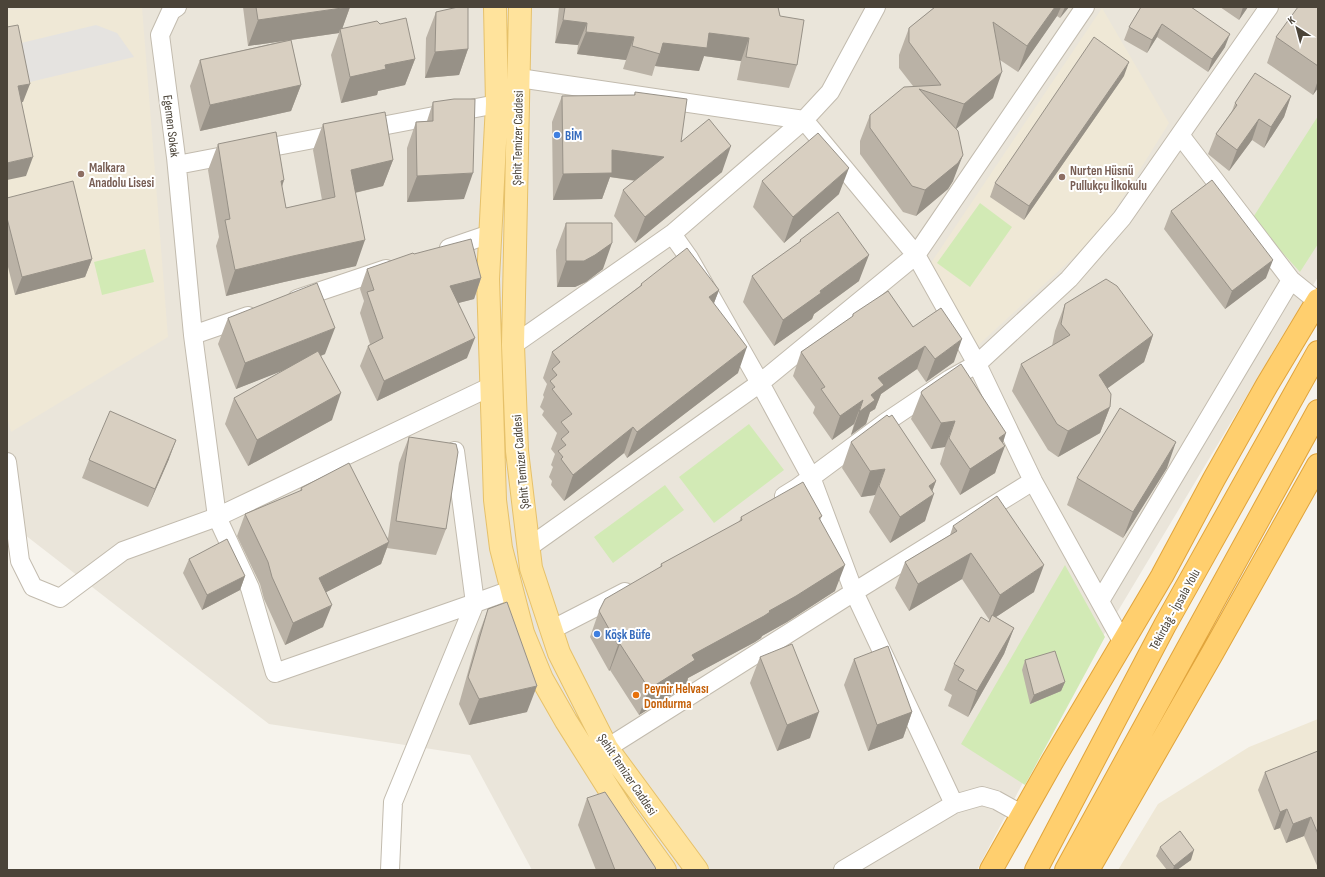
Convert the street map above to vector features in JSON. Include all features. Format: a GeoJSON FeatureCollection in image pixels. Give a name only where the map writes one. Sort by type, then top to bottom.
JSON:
{"type":"FeatureCollection","features":[{"type":"Feature","properties":{"kind":"highway"},"geometry":{"type":"LineString","coordinates":[[991,870],[1052,762],[1162,576],[1248,419],[1318,300]]}},
{"type":"Feature","properties":{"kind":"highway","name":"Tekirdağ - İpsala Yolu"},"geometry":{"type":"LineString","coordinates":[[1036,870],[1165,625],[1318,352]]}},
{"type":"Feature","properties":{"kind":"highway"},"geometry":{"type":"LineString","coordinates":[[1066,870],[1318,411]]}},
{"type":"Feature","properties":{"kind":"highway"},"geometry":{"type":"LineString","coordinates":[[1088,870],[1318,465]]}},
{"type":"Feature","properties":{"kind":"main road","name":"Şehit Temizer Caddesi"},"geometry":{"type":"LineString","coordinates":[[495,7],[497,104],[488,279],[495,500],[501,548],[523,633],[542,679],[566,722],[624,813],[665,870]]}},
{"type":"Feature","properties":{"kind":"main road","name":"Şehit Temizer Caddesi"},"geometry":{"type":"LineString","coordinates":[[520,7],[513,346],[517,451],[529,547],[530,568],[559,653],[607,748],[698,870]]}},
{"type":"Feature","properties":{"kind":"street","name":"Egemen Sokak"},"geometry":{"type":"LineString","coordinates":[[177,7],[170,11],[160,35],[177,165],[497,104]]}},
{"type":"Feature","properties":{"kind":"street"},"geometry":{"type":"LineString","coordinates":[[513,346],[672,234],[804,120],[830,92],[876,7]]}},
{"type":"Feature","properties":{"kind":"street"},"geometry":{"type":"LineString","coordinates":[[529,547],[760,383],[916,255],[1085,7]]}},
{"type":"Feature","properties":{"kind":"street"},"geometry":{"type":"LineString","coordinates":[[770,504],[797,488],[886,422],[950,379],[977,364],[1074,274],[1122,218],[1269,7]]}},
{"type":"Feature","properties":{"kind":"street"},"geometry":{"type":"LineString","coordinates":[[519,78],[804,120],[916,255],[977,364],[1033,481],[1123,643]]}},
{"type":"Feature","properties":{"kind":"street"},"geometry":{"type":"LineString","coordinates":[[1180,135],[1291,280],[1318,300]]}},
{"type":"Feature","properties":{"kind":"street"},"geometry":{"type":"LineString","coordinates":[[176,157],[193,335],[217,517],[250,588],[275,673],[511,590]]}},
{"type":"Feature","properties":{"kind":"street"},"geometry":{"type":"LineString","coordinates":[[432,254],[490,234]]}},
{"type":"Feature","properties":{"kind":"street"},"geometry":{"type":"LineString","coordinates":[[672,234],[689,258],[811,477],[854,592],[954,804]]}},
{"type":"Feature","properties":{"kind":"street"},"geometry":{"type":"LineString","coordinates":[[193,335],[404,263]]}},
{"type":"Feature","properties":{"kind":"street"},"geometry":{"type":"LineString","coordinates":[[1100,601],[1291,280]]}},
{"type":"Feature","properties":{"kind":"street"},"geometry":{"type":"LineString","coordinates":[[7,462],[20,561],[33,587],[60,598],[123,551],[217,517],[492,386]]}},
{"type":"Feature","properties":{"kind":"street"},"geometry":{"type":"LineString","coordinates":[[390,870],[393,802],[475,603],[455,451]]}},
{"type":"Feature","properties":{"kind":"street"},"geometry":{"type":"LineString","coordinates":[[607,748],[1033,481]]}},
{"type":"Feature","properties":{"kind":"street"},"geometry":{"type":"LineString","coordinates":[[551,630],[638,584]]}},
{"type":"Feature","properties":{"kind":"street"},"geometry":{"type":"LineString","coordinates":[[843,870],[954,804],[982,796],[996,800],[1023,815]]}},
{"type":"Feature","properties":{"kind":"shaded area"},"geometry":{"type":"Polygon","coordinates":[[[7,7],[1318,7],[1318,277],[1079,676],[977,870],[532,870],[470,755],[269,724],[7,521],[7,7]]]}},
{"type":"Feature","properties":{"kind":"shaded area","name":"Malkara Anadolu Lisesi"},"geometry":{"type":"Polygon","coordinates":[[[72,7],[142,7],[168,337],[11,432],[7,417],[7,10],[72,7]]]}},
{"type":"Feature","properties":{"kind":"shaded area","name":"Nurten Hüsnü Pullukçu İlkokulu"},"geometry":{"type":"Polygon","coordinates":[[[1102,8],[1169,123],[1101,232],[974,349],[929,266],[1102,8]]]}},
{"type":"Feature","properties":{"kind":"shaded area"},"geometry":{"type":"Polygon","coordinates":[[[96,25],[117,33],[134,57],[26,83],[17,44],[96,25]]]}},
{"type":"Feature","properties":{"kind":"shaded area"},"geometry":{"type":"Polygon","coordinates":[[[1318,719],[1318,870],[1118,870],[1158,804],[1249,747],[1318,719]]]}},
{"type":"Feature","properties":{"kind":"green space"},"geometry":{"type":"Polygon","coordinates":[[[1318,116],[1318,244],[1300,272],[1252,219],[1318,116]]]}},
{"type":"Feature","properties":{"kind":"green space"},"geometry":{"type":"Polygon","coordinates":[[[980,203],[1012,227],[970,287],[937,263],[980,203]]]}},
{"type":"Feature","properties":{"kind":"green space"},"geometry":{"type":"Polygon","coordinates":[[[145,249],[154,282],[102,295],[94,262],[145,249]]]}},
{"type":"Feature","properties":{"kind":"green space"},"geometry":{"type":"Polygon","coordinates":[[[749,424],[784,470],[714,523],[679,477],[749,424]]]}},
{"type":"Feature","properties":{"kind":"green space"},"geometry":{"type":"Polygon","coordinates":[[[665,485],[684,510],[613,563],[594,537],[665,485]]]}},
{"type":"Feature","properties":{"kind":"green space"},"geometry":{"type":"Polygon","coordinates":[[[1065,565],[1105,637],[1025,785],[961,744],[1065,565]]]}},
{"type":"Feature","properties":{"kind":"building"},"geometry":{"type":"Polygon","coordinates":[[[256,7],[349,7],[258,20],[256,7]]]}},
{"type":"Feature","properties":{"kind":"building"},"geometry":{"type":"Polygon","coordinates":[[[458,7],[468,7],[468,49],[435,52],[436,12],[458,7]]]}},
{"type":"Feature","properties":{"kind":"building"},"geometry":{"type":"Polygon","coordinates":[[[565,7],[778,7],[780,16],[804,20],[797,65],[746,57],[749,38],[709,33],[707,48],[663,43],[660,54],[632,46],[634,37],[586,32],[587,23],[563,20],[565,7]]]}},
{"type":"Feature","properties":{"kind":"building"},"geometry":{"type":"Polygon","coordinates":[[[935,7],[1055,7],[1027,46],[993,22],[1002,72],[964,104],[919,89],[958,131],[963,155],[958,163],[925,190],[912,186],[870,128],[870,115],[904,87],[941,85],[909,42],[909,28],[935,7]]]}},
{"type":"Feature","properties":{"kind":"building"},"geometry":{"type":"Polygon","coordinates":[[[1141,7],[1191,7],[1230,34],[1212,59],[1162,24],[1152,40],[1129,27],[1141,7]]]}},
{"type":"Feature","properties":{"kind":"building"},"geometry":{"type":"Polygon","coordinates":[[[1298,7],[1318,7],[1318,66],[1276,37],[1298,7]]]}},
{"type":"Feature","properties":{"kind":"building"},"geometry":{"type":"Polygon","coordinates":[[[406,18],[415,59],[385,65],[386,69],[350,77],[340,29],[377,21],[380,24],[406,18]]]}},
{"type":"Feature","properties":{"kind":"building"},"geometry":{"type":"Polygon","coordinates":[[[18,25],[30,84],[18,86],[33,157],[7,163],[7,27],[18,25]]]}},
{"type":"Feature","properties":{"kind":"building"},"geometry":{"type":"Polygon","coordinates":[[[1094,37],[1129,62],[1029,206],[995,183],[1094,37]]]}},
{"type":"Feature","properties":{"kind":"building"},"geometry":{"type":"Polygon","coordinates":[[[291,40],[301,85],[210,105],[200,60],[291,40]]]}},
{"type":"Feature","properties":{"kind":"building"},"geometry":{"type":"Polygon","coordinates":[[[1255,73],[1291,96],[1271,127],[1259,119],[1237,150],[1216,134],[1237,105],[1235,103],[1255,73]]]}},
{"type":"Feature","properties":{"kind":"building"},"geometry":{"type":"Polygon","coordinates":[[[635,92],[687,99],[681,142],[709,119],[731,146],[645,217],[623,190],[664,157],[612,150],[612,173],[563,174],[562,96],[635,95],[635,92]]]}},
{"type":"Feature","properties":{"kind":"building"},"geometry":{"type":"Polygon","coordinates":[[[454,99],[475,99],[473,173],[417,176],[416,122],[433,121],[433,102],[454,99]]]}},
{"type":"Feature","properties":{"kind":"building"},"geometry":{"type":"Polygon","coordinates":[[[385,112],[393,160],[351,170],[365,240],[235,270],[225,220],[230,219],[218,144],[276,132],[284,180],[281,181],[286,208],[335,197],[323,124],[385,112]]]}},
{"type":"Feature","properties":{"kind":"building"},"geometry":{"type":"Polygon","coordinates":[[[818,133],[849,168],[793,217],[762,181],[818,133]]]}},
{"type":"Feature","properties":{"kind":"building"},"geometry":{"type":"Polygon","coordinates":[[[1212,180],[1273,260],[1232,291],[1171,211],[1212,180]]]}},
{"type":"Feature","properties":{"kind":"building"},"geometry":{"type":"Polygon","coordinates":[[[73,181],[92,259],[22,277],[7,218],[7,198],[73,181]]]}},
{"type":"Feature","properties":{"kind":"building"},"geometry":{"type":"Polygon","coordinates":[[[838,212],[869,255],[820,291],[821,293],[783,320],[752,276],[838,212]]]}},
{"type":"Feature","properties":{"kind":"building"},"geometry":{"type":"Polygon","coordinates":[[[566,223],[612,223],[612,243],[584,261],[566,261],[566,223]]]}},
{"type":"Feature","properties":{"kind":"building"},"geometry":{"type":"Polygon","coordinates":[[[471,239],[481,278],[450,286],[475,338],[384,381],[368,346],[383,338],[367,292],[374,290],[367,269],[413,253],[414,254],[471,239]]]}},
{"type":"Feature","properties":{"kind":"building"},"geometry":{"type":"Polygon","coordinates":[[[687,248],[719,290],[709,297],[747,347],[637,432],[633,427],[573,475],[561,459],[563,457],[558,451],[566,445],[561,439],[569,432],[561,422],[572,414],[552,389],[555,387],[550,381],[557,375],[552,369],[560,362],[552,352],[642,285],[641,284],[687,248]]]}},
{"type":"Feature","properties":{"kind":"building"},"geometry":{"type":"Polygon","coordinates":[[[1106,279],[1117,286],[1153,335],[1099,375],[1111,394],[1110,407],[1068,431],[1057,424],[1021,364],[1070,335],[1061,324],[1065,304],[1106,279]]]}},
{"type":"Feature","properties":{"kind":"building"},"geometry":{"type":"Polygon","coordinates":[[[317,283],[335,328],[245,363],[228,318],[317,283]]]}},
{"type":"Feature","properties":{"kind":"building"},"geometry":{"type":"Polygon","coordinates":[[[888,291],[913,327],[941,308],[962,339],[935,359],[925,346],[878,378],[884,385],[871,395],[875,400],[859,412],[863,400],[840,416],[821,389],[825,387],[801,352],[853,316],[853,314],[888,291]]]}},
{"type":"Feature","properties":{"kind":"building"},"geometry":{"type":"Polygon","coordinates":[[[318,351],[341,393],[257,440],[234,398],[318,351]]]}},
{"type":"Feature","properties":{"kind":"building"},"geometry":{"type":"Polygon","coordinates":[[[961,364],[1006,433],[999,438],[1005,446],[970,469],[949,438],[955,421],[941,423],[921,393],[961,364]]]}},
{"type":"Feature","properties":{"kind":"building"},"geometry":{"type":"Polygon","coordinates":[[[1120,408],[1176,442],[1133,512],[1077,478],[1120,408]]]}},
{"type":"Feature","properties":{"kind":"building"},"geometry":{"type":"Polygon","coordinates":[[[110,411],[176,440],[155,489],[89,460],[110,411]]]}},
{"type":"Feature","properties":{"kind":"building"},"geometry":{"type":"Polygon","coordinates":[[[887,415],[889,417],[892,415],[936,481],[929,486],[934,494],[900,517],[879,486],[885,469],[870,471],[851,442],[887,415]]]}},
{"type":"Feature","properties":{"kind":"building"},"geometry":{"type":"Polygon","coordinates":[[[409,437],[456,444],[458,452],[446,529],[396,521],[409,437]]]}},
{"type":"Feature","properties":{"kind":"building"},"geometry":{"type":"Polygon","coordinates":[[[349,463],[389,542],[319,578],[332,605],[293,623],[272,577],[268,562],[245,514],[302,490],[301,488],[349,463]]]}},
{"type":"Feature","properties":{"kind":"building"},"geometry":{"type":"Polygon","coordinates":[[[803,482],[822,516],[819,518],[845,565],[769,611],[770,612],[764,616],[692,655],[695,660],[649,689],[620,644],[618,645],[599,611],[605,599],[662,566],[661,564],[742,520],[741,517],[803,482]]]}},
{"type":"Feature","properties":{"kind":"building"},"geometry":{"type":"Polygon","coordinates":[[[997,496],[1044,565],[1000,595],[971,553],[918,584],[905,562],[957,531],[953,526],[997,496]]]}},
{"type":"Feature","properties":{"kind":"building"},"geometry":{"type":"Polygon","coordinates":[[[227,539],[245,576],[207,595],[189,559],[227,539]]]}},
{"type":"Feature","properties":{"kind":"building"},"geometry":{"type":"Polygon","coordinates":[[[507,602],[537,686],[479,699],[468,677],[488,609],[507,602]]]}},
{"type":"Feature","properties":{"kind":"building"},"geometry":{"type":"Polygon","coordinates":[[[992,615],[1014,628],[977,691],[958,680],[964,670],[954,664],[981,617],[989,622],[992,615]]]}},
{"type":"Feature","properties":{"kind":"building"},"geometry":{"type":"Polygon","coordinates":[[[792,644],[819,712],[787,725],[760,657],[792,644]]]}},
{"type":"Feature","properties":{"kind":"building"},"geometry":{"type":"Polygon","coordinates":[[[888,646],[912,712],[877,725],[854,659],[888,646]]]}},
{"type":"Feature","properties":{"kind":"building"},"geometry":{"type":"Polygon","coordinates":[[[1055,651],[1065,682],[1034,695],[1025,660],[1055,651]]]}},
{"type":"Feature","properties":{"kind":"building"},"geometry":{"type":"Polygon","coordinates":[[[1318,751],[1318,834],[1311,817],[1293,824],[1287,809],[1280,812],[1265,772],[1318,751]]]}},
{"type":"Feature","properties":{"kind":"building"},"geometry":{"type":"Polygon","coordinates":[[[605,792],[656,870],[615,870],[587,798],[605,792]]]}},
{"type":"Feature","properties":{"kind":"building"},"geometry":{"type":"Polygon","coordinates":[[[1180,831],[1194,850],[1174,866],[1160,847],[1180,831]]]}},
{"type":"Feature","properties":{"kind":"place","name":"BİM"},"geometry":{"type":"Point","coordinates":[557,135]}},
{"type":"Feature","properties":{"kind":"place","name":"Malkara Anadolu Lisesi"},"geometry":{"type":"Point","coordinates":[81,174]}},
{"type":"Feature","properties":{"kind":"place","name":"Nurten Hüsnü Pullukçu İlkokulu"},"geometry":{"type":"Point","coordinates":[1062,177]}},
{"type":"Feature","properties":{"kind":"place","name":"Köşk Büfe"},"geometry":{"type":"Point","coordinates":[597,634]}},
{"type":"Feature","properties":{"kind":"place","name":"Peynir Helvası Dondurma"},"geometry":{"type":"Point","coordinates":[636,695]}}]}
